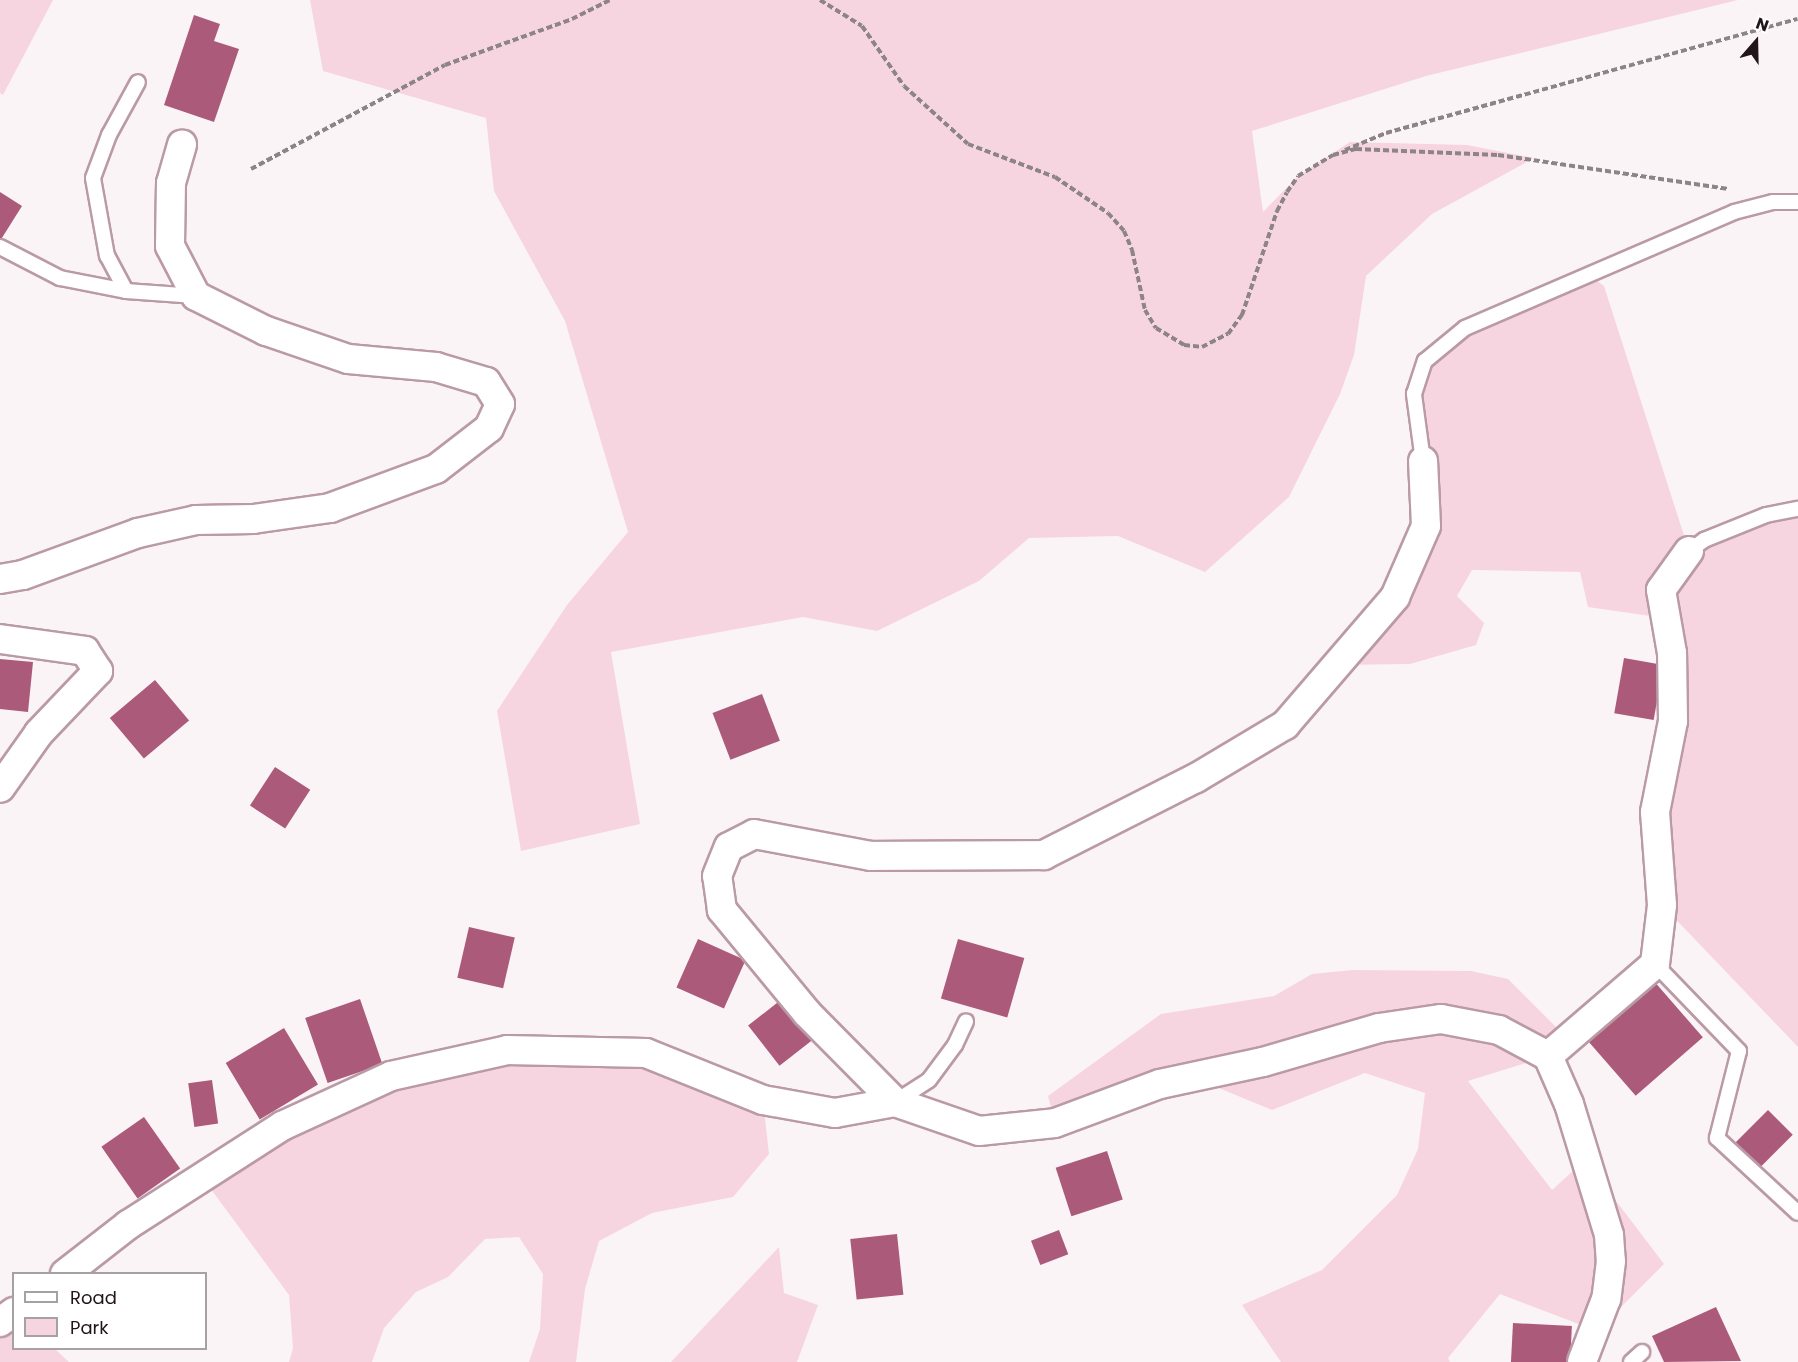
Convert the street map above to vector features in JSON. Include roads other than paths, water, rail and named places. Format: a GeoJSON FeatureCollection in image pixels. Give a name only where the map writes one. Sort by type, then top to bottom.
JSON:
{"type":"FeatureCollection","features":[{"type":"Feature","properties":{"kind":"street"},"geometry":{"type":"LineString","coordinates":[[0,579],[22,575],[97,545],[196,520],[253,519],[330,508],[436,469],[489,428],[500,404],[486,382],[436,367],[348,359],[266,331],[196,296],[170,246],[171,183],[182,145]]}},
{"type":"Feature","properties":{"kind":"street"},"geometry":{"type":"LineString","coordinates":[[1423,461],[1426,526],[1395,597],[1285,725],[1196,778],[1044,855],[871,856],[754,834],[729,847],[717,876],[722,910],[807,1013],[895,1102],[979,1131],[1055,1123],[1160,1084],[1263,1062],[1379,1028],[1441,1019],[1499,1030],[1548,1056],[1569,1104],[1609,1235],[1611,1261],[1606,1299],[1582,1362]]}},
{"type":"Feature","properties":{"kind":"street"},"geometry":{"type":"LineString","coordinates":[[1548,1056],[1655,963],[1662,905],[1654,812],[1673,721],[1672,653],[1661,590],[1689,552]]}},
{"type":"Feature","properties":{"kind":"street"},"geometry":{"type":"LineString","coordinates":[[0,639],[85,651],[98,671],[39,733],[0,788]]}},
{"type":"Feature","properties":{"kind":"street"},"geometry":{"type":"LineString","coordinates":[[68,1272],[128,1226],[282,1126],[391,1076],[507,1050],[646,1053],[763,1100],[835,1113],[895,1102]]}},
{"type":"Feature","properties":{"kind":"lane"},"geometry":{"type":"LineString","coordinates":[[126,291],[106,256],[93,178],[109,135],[138,82]]}},
{"type":"Feature","properties":{"kind":"lane"},"geometry":{"type":"LineString","coordinates":[[1423,461],[1414,394],[1425,361],[1465,328],[1655,244],[1734,212],[1773,202],[1798,202]]}},
{"type":"Feature","properties":{"kind":"lane"},"geometry":{"type":"LineString","coordinates":[[0,247],[60,278],[126,291],[196,296]]}},
{"type":"Feature","properties":{"kind":"lane"},"geometry":{"type":"LineString","coordinates":[[1689,552],[1704,540],[1766,515],[1798,509]]}},
{"type":"Feature","properties":{"kind":"lane"},"geometry":{"type":"LineString","coordinates":[[1655,963],[1739,1051],[1717,1138],[1798,1214]]}},
{"type":"Feature","properties":{"kind":"lane"},"geometry":{"type":"LineString","coordinates":[[895,1102],[929,1080],[955,1045],[966,1021]]}},
{"type":"Feature","properties":{"kind":"lane"},"geometry":{"type":"LineString","coordinates":[[1631,1362],[1642,1352]]}}]}
